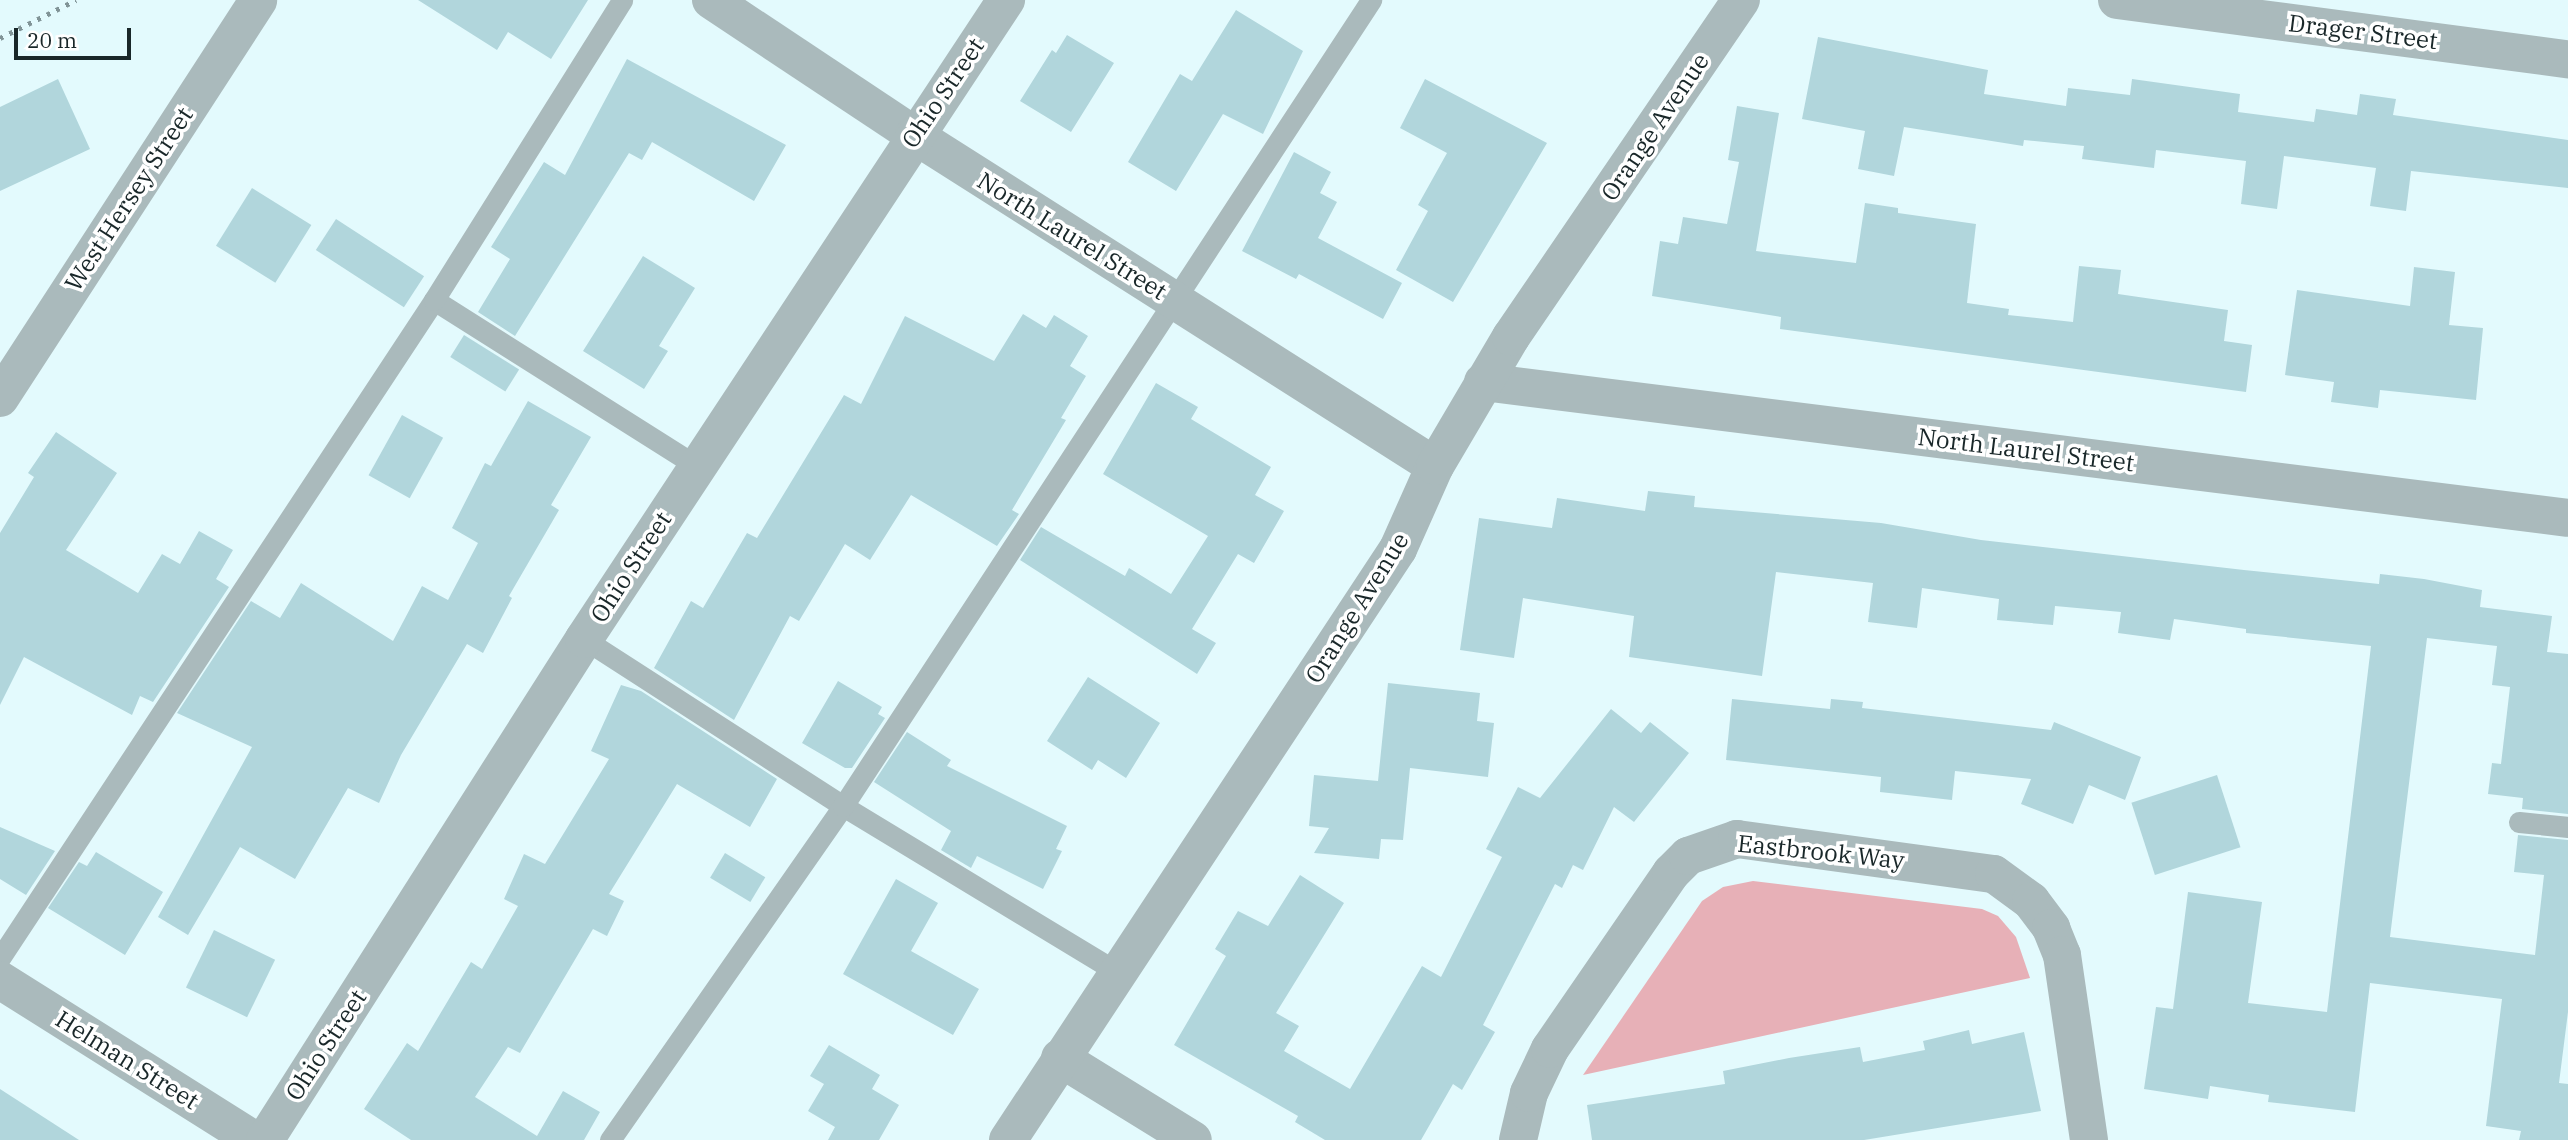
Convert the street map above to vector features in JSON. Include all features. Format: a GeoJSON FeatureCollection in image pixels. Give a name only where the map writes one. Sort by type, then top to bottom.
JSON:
{"type":"FeatureCollection","features":[{"type":"Feature","properties":{"kind":"street","name":"West Hersey Street"},"geometry":{"type":"LineString","coordinates":[[0,398],[258,0]]}},
{"type":"Feature","properties":{"kind":"street","name":"North Laurel Street"},"geometry":{"type":"LineString","coordinates":[[711,0],[914,135],[1435,466]]}},
{"type":"Feature","properties":{"kind":"street","name":"Ohio Street"},"geometry":{"type":"LineString","coordinates":[[265,1140],[584,639],[914,135],[1006,0]]}},
{"type":"Feature","properties":{"kind":"street","name":"Orange Avenue"},"geometry":{"type":"LineString","coordinates":[[1008,1140],[1398,549],[1435,466],[1483,382],[1741,0]]}},
{"type":"Feature","properties":{"kind":"street","name":"Drager Street"},"geometry":{"type":"LineString","coordinates":[[2117,0],[2568,59]]}},
{"type":"Feature","properties":{"kind":"street","name":"North Laurel Street"},"geometry":{"type":"LineString","coordinates":[[1483,382],[2568,518]]}},
{"type":"Feature","properties":{"kind":"street","name":"Eastbrook Way"},"geometry":{"type":"LineString","coordinates":[[1518,1140],[1529,1093],[1550,1049],[1671,873],[1688,856],[1737,839],[1994,874],[2031,901],[2050,928],[2062,956],[2089,1140]]}},
{"type":"Feature","properties":{"kind":"street","name":"Helman Street"},"geometry":{"type":"LineString","coordinates":[[0,980],[254,1140]]}},
{"type":"Feature","properties":{"kind":"street"},"geometry":{"type":"LineString","coordinates":[[1060,1058],[1193,1140]]}},
{"type":"Feature","properties":{"kind":"lane"},"geometry":{"type":"LineString","coordinates":[[0,958],[435,300],[622,0]]}},
{"type":"Feature","properties":{"kind":"lane"},"geometry":{"type":"LineString","coordinates":[[610,1140],[843,806],[1371,0]]}},
{"type":"Feature","properties":{"kind":"lane"},"geometry":{"type":"LineString","coordinates":[[435,300],[698,466]]}},
{"type":"Feature","properties":{"kind":"lane"},"geometry":{"type":"LineString","coordinates":[[584,639],[843,806],[1117,972]]}},
{"type":"Feature","properties":{"kind":"lane"},"geometry":{"type":"LineString","coordinates":[[2519,821],[2568,827]]}},
{"type":"Feature","properties":{"kind":"shaded area"},"geometry":{"type":"Polygon","coordinates":[[[1753,881],[1982,909],[1998,916],[2016,937],[2030,978],[1583,1075],[1702,901],[1723,887],[1753,881]]]}},
{"type":"Feature","properties":{"kind":"building"},"geometry":{"type":"Polygon","coordinates":[[[418,0],[588,0],[551,59],[508,32],[497,50],[418,0]]]}},
{"type":"Feature","properties":{"kind":"building"},"geometry":{"type":"Polygon","coordinates":[[[1236,10],[1303,51],[1263,134],[1223,114],[1176,191],[1128,162],[1180,74],[1192,81],[1236,10]]]}},
{"type":"Feature","properties":{"kind":"building"},"geometry":{"type":"Polygon","coordinates":[[[1067,35],[1114,63],[1071,132],[1020,101],[1052,50],[1056,53],[1067,35]]]}},
{"type":"Feature","properties":{"kind":"building"},"geometry":{"type":"Polygon","coordinates":[[[1818,37],[1988,70],[1984,94],[2066,106],[2068,88],[2130,95],[2132,79],[2240,94],[2238,112],[2314,122],[2316,109],[2357,115],[2360,94],[2396,99],[2393,115],[2568,140],[2568,188],[2411,171],[2406,211],[2370,206],[2376,168],[2284,156],[2277,209],[2241,204],[2246,161],[2156,150],[2154,168],[2082,159],[2084,146],[2024,140],[2023,146],[1904,127],[1894,176],[1858,169],[1865,131],[1802,119],[1818,37]]]}},
{"type":"Feature","properties":{"kind":"building"},"geometry":{"type":"Polygon","coordinates":[[[627,59],[786,145],[754,201],[652,142],[642,160],[629,153],[515,336],[478,312],[510,259],[491,247],[544,162],[565,175],[627,59]]]}},
{"type":"Feature","properties":{"kind":"building"},"geometry":{"type":"Polygon","coordinates":[[[58,79],[90,149],[0,191],[0,107],[58,79]]]}},
{"type":"Feature","properties":{"kind":"building"},"geometry":{"type":"Polygon","coordinates":[[[1425,79],[1547,143],[1453,302],[1396,270],[1428,211],[1418,205],[1447,153],[1400,128],[1425,79]]]}},
{"type":"Feature","properties":{"kind":"building"},"geometry":{"type":"Polygon","coordinates":[[[1737,106],[1779,113],[1756,251],[1856,263],[1865,203],[1898,208],[1898,213],[1976,224],[1967,303],[2009,309],[2008,315],[2073,322],[2079,266],[2121,270],[2118,294],[2228,310],[2224,341],[2252,345],[2246,392],[1780,329],[1781,317],[1652,296],[1660,241],[1678,244],[1683,217],[1727,224],[1739,162],[1728,160],[1737,106]]]}},
{"type":"Feature","properties":{"kind":"building"},"geometry":{"type":"Polygon","coordinates":[[[1294,152],[1331,172],[1320,193],[1337,202],[1318,238],[1402,283],[1383,319],[1299,274],[1296,279],[1242,251],[1294,152]]]}},
{"type":"Feature","properties":{"kind":"building"},"geometry":{"type":"Polygon","coordinates":[[[252,188],[311,225],[275,283],[216,246],[252,188]]]}},
{"type":"Feature","properties":{"kind":"building"},"geometry":{"type":"Polygon","coordinates":[[[336,219],[424,276],[404,307],[316,250],[336,219]]]}},
{"type":"Feature","properties":{"kind":"building"},"geometry":{"type":"Polygon","coordinates":[[[643,256],[695,288],[659,346],[668,351],[644,389],[583,351],[643,256]]]}},
{"type":"Feature","properties":{"kind":"building"},"geometry":{"type":"Polygon","coordinates":[[[2414,267],[2455,272],[2449,325],[2483,328],[2476,400],[2380,390],[2378,408],[2331,402],[2334,382],[2285,375],[2297,290],[2410,306],[2414,267]]]}},
{"type":"Feature","properties":{"kind":"building"},"geometry":{"type":"Polygon","coordinates":[[[1023,314],[1046,328],[1054,315],[1088,336],[1070,366],[1086,376],[1061,418],[1066,420],[1012,510],[1019,514],[997,546],[911,495],[870,560],[845,544],[799,621],[790,616],[734,720],[654,668],[691,601],[703,608],[747,533],[757,538],[844,395],[861,404],[905,316],[994,361],[1023,314]]]}},
{"type":"Feature","properties":{"kind":"building"},"geometry":{"type":"Polygon","coordinates":[[[464,335],[519,369],[505,391],[450,357],[464,335]]]}},
{"type":"Feature","properties":{"kind":"building"},"geometry":{"type":"Polygon","coordinates":[[[1156,383],[1198,407],[1191,419],[1271,467],[1255,495],[1284,511],[1254,563],[1238,554],[1192,629],[1216,643],[1197,674],[1020,560],[1041,527],[1125,576],[1129,568],[1171,594],[1208,536],[1103,474],[1156,383]]]}},
{"type":"Feature","properties":{"kind":"building"},"geometry":{"type":"Polygon","coordinates":[[[528,401],[591,437],[551,505],[559,510],[509,596],[512,598],[483,653],[467,644],[401,755],[379,803],[348,788],[295,879],[240,847],[188,935],[158,917],[252,747],[177,713],[251,601],[280,618],[301,583],[393,641],[422,586],[448,600],[478,543],[452,528],[485,463],[491,466],[528,401]]]}},
{"type":"Feature","properties":{"kind":"building"},"geometry":{"type":"Polygon","coordinates":[[[402,415],[443,438],[410,498],[369,475],[402,415]]]}},
{"type":"Feature","properties":{"kind":"building"},"geometry":{"type":"Polygon","coordinates":[[[56,432],[117,473],[66,550],[138,593],[162,554],[180,564],[199,531],[233,550],[216,579],[229,587],[153,702],[140,696],[132,715],[24,657],[0,705],[0,533],[34,477],[28,473],[56,432]]]}},
{"type":"Feature","properties":{"kind":"building"},"geometry":{"type":"Polygon","coordinates":[[[1648,491],[1695,496],[1694,507],[1881,523],[1981,540],[2244,570],[2379,584],[2380,574],[2424,579],[2482,590],[2480,607],[2552,616],[2547,652],[2568,654],[2568,814],[2522,809],[2523,798],[2488,794],[2492,763],[2501,764],[2510,687],[2492,685],[2497,646],[2427,638],[2390,937],[2535,955],[2544,875],[2514,872],[2518,835],[2568,840],[2568,1012],[2559,1083],[2568,1084],[2568,1140],[2519,1140],[2521,1131],[2486,1126],[2502,999],[2370,983],[2355,1112],[2268,1102],[2269,1095],[2210,1086],[2208,1099],[2144,1089],[2156,1007],[2173,1009],[2188,892],[2262,902],[2248,1003],[2327,1012],[2371,646],[2246,633],[2246,629],[2174,619],[2170,640],[2118,633],[2121,612],[2055,606],[2053,625],[1997,620],[1999,599],[1922,588],[1917,628],[1868,622],[1873,583],[1776,572],[1762,676],[1629,657],[1634,616],[1523,598],[1514,658],[1460,650],[1479,518],[1552,528],[1557,498],[1645,511],[1648,491]]]}},
{"type":"Feature","properties":{"kind":"building"},"geometry":{"type":"Polygon","coordinates":[[[1088,677],[1160,723],[1126,778],[1098,760],[1092,770],[1047,741],[1088,677]]]}},
{"type":"Feature","properties":{"kind":"building"},"geometry":{"type":"Polygon","coordinates":[[[838,681],[882,707],[878,714],[885,718],[852,768],[845,768],[802,743],[838,681]]]}},
{"type":"Feature","properties":{"kind":"building"},"geometry":{"type":"Polygon","coordinates":[[[1388,683],[1480,693],[1477,721],[1494,723],[1488,777],[1410,768],[1403,840],[1381,839],[1379,859],[1314,853],[1329,828],[1309,826],[1314,775],[1378,781],[1388,683]]]}},
{"type":"Feature","properties":{"kind":"building"},"geometry":{"type":"Polygon","coordinates":[[[621,685],[641,691],[777,779],[750,827],[677,784],[609,894],[624,901],[607,936],[593,929],[520,1053],[508,1047],[475,1097],[537,1136],[563,1091],[600,1112],[584,1140],[411,1140],[364,1109],[407,1043],[418,1051],[471,962],[482,969],[518,906],[504,899],[524,854],[545,864],[609,759],[591,751],[621,685]]]}},
{"type":"Feature","properties":{"kind":"building"},"geometry":{"type":"Polygon","coordinates":[[[1732,699],[1830,709],[1831,699],[1863,702],[1862,708],[2051,730],[2054,722],[2141,757],[2125,800],[2089,785],[2073,824],[2021,804],[2031,779],[1955,771],[1952,800],[1880,792],[1881,777],[1726,760],[1732,699]]]}},
{"type":"Feature","properties":{"kind":"building"},"geometry":{"type":"Polygon","coordinates":[[[1611,709],[1641,733],[1650,722],[1689,753],[1634,822],[1614,807],[1583,870],[1573,865],[1562,888],[1555,884],[1483,1025],[1495,1032],[1462,1090],[1453,1084],[1421,1140],[1325,1140],[1295,1122],[1298,1116],[1174,1045],[1226,956],[1215,949],[1238,911],[1268,926],[1300,875],[1344,903],[1276,1013],[1299,1026],[1284,1051],[1350,1089],[1422,966],[1441,977],[1502,857],[1486,849],[1518,787],[1540,798],[1611,709]]]}},
{"type":"Feature","properties":{"kind":"building"},"geometry":{"type":"Polygon","coordinates":[[[907,732],[951,760],[947,766],[1067,826],[1056,849],[1062,851],[1043,889],[977,856],[971,868],[941,850],[951,831],[874,782],[907,732]]]}},
{"type":"Feature","properties":{"kind":"building"},"geometry":{"type":"Polygon","coordinates":[[[2217,775],[2240,847],[2155,875],[2131,803],[2217,775]]]}},
{"type":"Feature","properties":{"kind":"building"},"geometry":{"type":"Polygon","coordinates":[[[0,827],[55,851],[26,895],[0,879],[0,827]]]}},
{"type":"Feature","properties":{"kind":"building"},"geometry":{"type":"Polygon","coordinates":[[[96,852],[163,892],[125,955],[48,908],[79,862],[87,866],[96,852]]]}},
{"type":"Feature","properties":{"kind":"building"},"geometry":{"type":"Polygon","coordinates":[[[725,853],[765,877],[750,902],[710,878],[725,853]]]}},
{"type":"Feature","properties":{"kind":"building"},"geometry":{"type":"Polygon","coordinates":[[[896,879],[938,903],[911,951],[979,989],[953,1035],[843,974],[896,879]]]}},
{"type":"Feature","properties":{"kind":"building"},"geometry":{"type":"Polygon","coordinates":[[[214,930],[275,960],[247,1017],[186,988],[214,930]]]}},
{"type":"Feature","properties":{"kind":"building"},"geometry":{"type":"Polygon","coordinates":[[[1969,1030],[1972,1044],[2024,1032],[2041,1111],[1864,1140],[1592,1140],[1587,1105],[1725,1084],[1723,1071],[1789,1058],[1860,1047],[1863,1062],[1925,1050],[1923,1041],[1969,1030]]]}},
{"type":"Feature","properties":{"kind":"building"},"geometry":{"type":"Polygon","coordinates":[[[829,1045],[880,1075],[872,1089],[899,1105],[879,1140],[828,1140],[835,1127],[808,1111],[824,1084],[810,1076],[829,1045]]]}},
{"type":"Feature","properties":{"kind":"building"},"geometry":{"type":"Polygon","coordinates":[[[0,1089],[79,1140],[0,1140],[0,1089]]]}},
{"type":"Feature","properties":{"kind":"railway"},"geometry":{"type":"LineString","coordinates":[[0,38],[76,0]]}}]}
